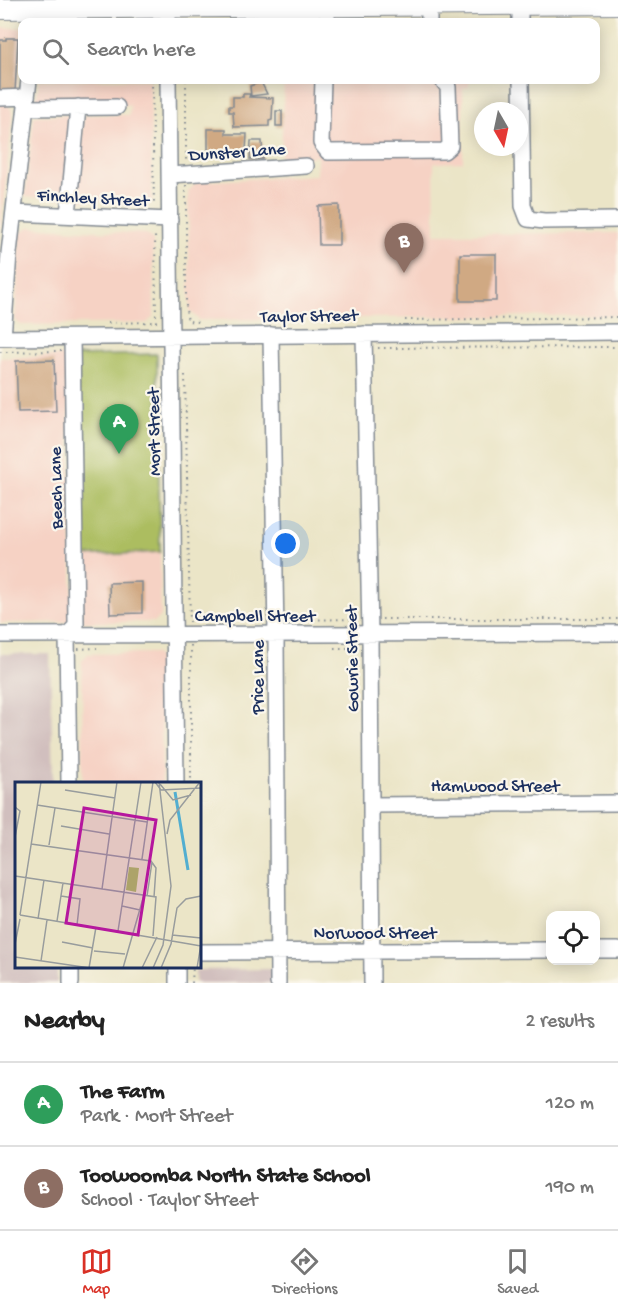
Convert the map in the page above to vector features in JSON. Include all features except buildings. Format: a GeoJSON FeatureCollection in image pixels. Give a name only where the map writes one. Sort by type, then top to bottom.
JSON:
{"type":"FeatureCollection","features":[{"type":"Feature","properties":{"kind":"main road"},"geometry":{"type":"LineString","coordinates":[[0,9],[168,15],[344,6],[429,14],[520,13],[618,4]]}},
{"type":"Feature","properties":{"kind":"street"},"geometry":{"type":"LineString","coordinates":[[2,338],[4,252],[14,213],[29,84]]}},
{"type":"Feature","properties":{"kind":"street","name":"Mort Street"},"geometry":{"type":"LineString","coordinates":[[168,84],[170,175],[162,220],[171,336],[183,635],[176,782]]}},
{"type":"Feature","properties":{"kind":"street"},"geometry":{"type":"LineString","coordinates":[[323,84],[321,143],[328,152],[444,151],[450,146],[448,87],[445,84]]}},
{"type":"Feature","properties":{"kind":"street"},"geometry":{"type":"LineString","coordinates":[[521,84],[523,206],[528,219],[544,221],[618,220]]}},
{"type":"Feature","properties":{"kind":"street"},"geometry":{"type":"LineString","coordinates":[[0,98],[78,108],[117,107]]}},
{"type":"Feature","properties":{"kind":"street"},"geometry":{"type":"LineString","coordinates":[[68,215],[78,108]]}},
{"type":"Feature","properties":{"kind":"street","name":"Dunster Lane"},"geometry":{"type":"LineString","coordinates":[[170,175],[306,166]]}},
{"type":"Feature","properties":{"kind":"street","name":"Finchley Street"},"geometry":{"type":"LineString","coordinates":[[14,213],[162,220]]}},
{"type":"Feature","properties":{"kind":"street","name":"Taylor Street"},"geometry":{"type":"LineString","coordinates":[[2,338],[271,335],[364,341],[618,332]]}},
{"type":"Feature","properties":{"kind":"street","name":"Price Lane"},"geometry":{"type":"LineString","coordinates":[[271,335],[276,627],[278,983]]}},
{"type":"Feature","properties":{"kind":"street","name":"Beech Lane"},"geometry":{"type":"LineString","coordinates":[[69,782],[67,635],[76,626],[72,338]]}},
{"type":"Feature","properties":{"kind":"street","name":"Gowrie Street"},"geometry":{"type":"LineString","coordinates":[[364,341],[370,627],[372,983]]}},
{"type":"Feature","properties":{"kind":"street","name":"Campbell Street"},"geometry":{"type":"LineString","coordinates":[[0,635],[183,635],[276,627],[618,633]]}},
{"type":"Feature","properties":{"kind":"street","name":"Hamwood Street"},"geometry":{"type":"LineString","coordinates":[[371,805],[618,803]]}},
{"type":"Feature","properties":{"kind":"street","name":"Norwood Street"},"geometry":{"type":"LineString","coordinates":[[201,952],[546,950]]}},
{"type":"Feature","properties":{"kind":"street"},"geometry":{"type":"LineString","coordinates":[[600,950],[618,950]]}},
{"type":"Feature","properties":{"kind":"path"},"geometry":{"type":"LineString","coordinates":[[152,84],[162,220],[156,322]]}},
{"type":"Feature","properties":{"kind":"path"},"geometry":{"type":"LineString","coordinates":[[186,254],[188,321],[201,323]]}},
{"type":"Feature","properties":{"kind":"path"},"geometry":{"type":"LineString","coordinates":[[397,320],[618,317]]}},
{"type":"Feature","properties":{"kind":"path"},"geometry":{"type":"LineString","coordinates":[[364,341],[618,347]]}},
{"type":"Feature","properties":{"kind":"path"},"geometry":{"type":"LineString","coordinates":[[185,373],[183,635],[192,782]]}},
{"type":"Feature","properties":{"kind":"path"},"geometry":{"type":"LineString","coordinates":[[276,627],[370,627],[618,619]]}},
{"type":"Feature","properties":{"kind":"path"},"geometry":{"type":"LineString","coordinates":[[192,983],[193,968]]}},
{"type":"Feature","properties":{"kind":"shaded area"},"geometry":{"type":"Polygon","coordinates":[[[0,28],[18,28],[16,95],[0,96],[0,28]]]}},
{"type":"Feature","properties":{"kind":"shaded area"},"geometry":{"type":"Polygon","coordinates":[[[38,84],[150,84],[152,203],[75,200],[84,115],[129,115],[130,105],[36,104],[38,84]]]}},
{"type":"Feature","properties":{"kind":"shaded area"},"geometry":{"type":"Polygon","coordinates":[[[284,84],[469,84],[469,87],[463,88],[463,162],[434,163],[435,234],[618,233],[618,315],[199,320],[190,311],[188,192],[197,182],[317,175],[317,156],[281,161],[284,84]]]}},
{"type":"Feature","properties":{"kind":"shaded area"},"geometry":{"type":"Polygon","coordinates":[[[4,102],[13,111],[0,236],[0,103],[4,102]]]}},
{"type":"Feature","properties":{"kind":"shaded area"},"geometry":{"type":"Polygon","coordinates":[[[67,115],[73,122],[64,199],[25,197],[34,116],[67,115]]]}},
{"type":"Feature","properties":{"kind":"shaded area"},"geometry":{"type":"Polygon","coordinates":[[[29,227],[146,234],[153,240],[154,316],[147,323],[21,325],[15,320],[20,233],[29,227]]]}},
{"type":"Feature","properties":{"kind":"shaded area"},"geometry":{"type":"Polygon","coordinates":[[[68,356],[73,622],[0,623],[0,358],[68,356]]]}},
{"type":"Feature","properties":{"kind":"shaded area"},"geometry":{"type":"Polygon","coordinates":[[[160,552],[161,616],[154,622],[82,622],[81,556],[160,552]]]}},
{"type":"Feature","properties":{"kind":"shaded area"},"geometry":{"type":"Polygon","coordinates":[[[155,653],[161,661],[162,782],[83,782],[82,660],[88,654],[155,653]]]}},
{"type":"Feature","properties":{"kind":"shaded area"},"geometry":{"type":"Polygon","coordinates":[[[0,654],[50,654],[53,782],[15,782],[15,968],[57,968],[57,983],[0,983],[0,654]]]}},
{"type":"Feature","properties":{"kind":"shaded area"},"geometry":{"type":"Polygon","coordinates":[[[275,969],[275,983],[195,983],[195,970],[275,969]]]}},
{"type":"Feature","properties":{"kind":"green space"},"geometry":{"type":"Polygon","coordinates":[[[157,354],[160,552],[81,556],[77,356],[157,354]]]}},
{"type":"Feature","properties":{"kind":"place","name":"Toowoomba North State School"},"geometry":{"type":"Point","coordinates":[404,273]}},
{"type":"Feature","properties":{"kind":"place","name":"The Farm"},"geometry":{"type":"Point","coordinates":[119,454]}}]}
